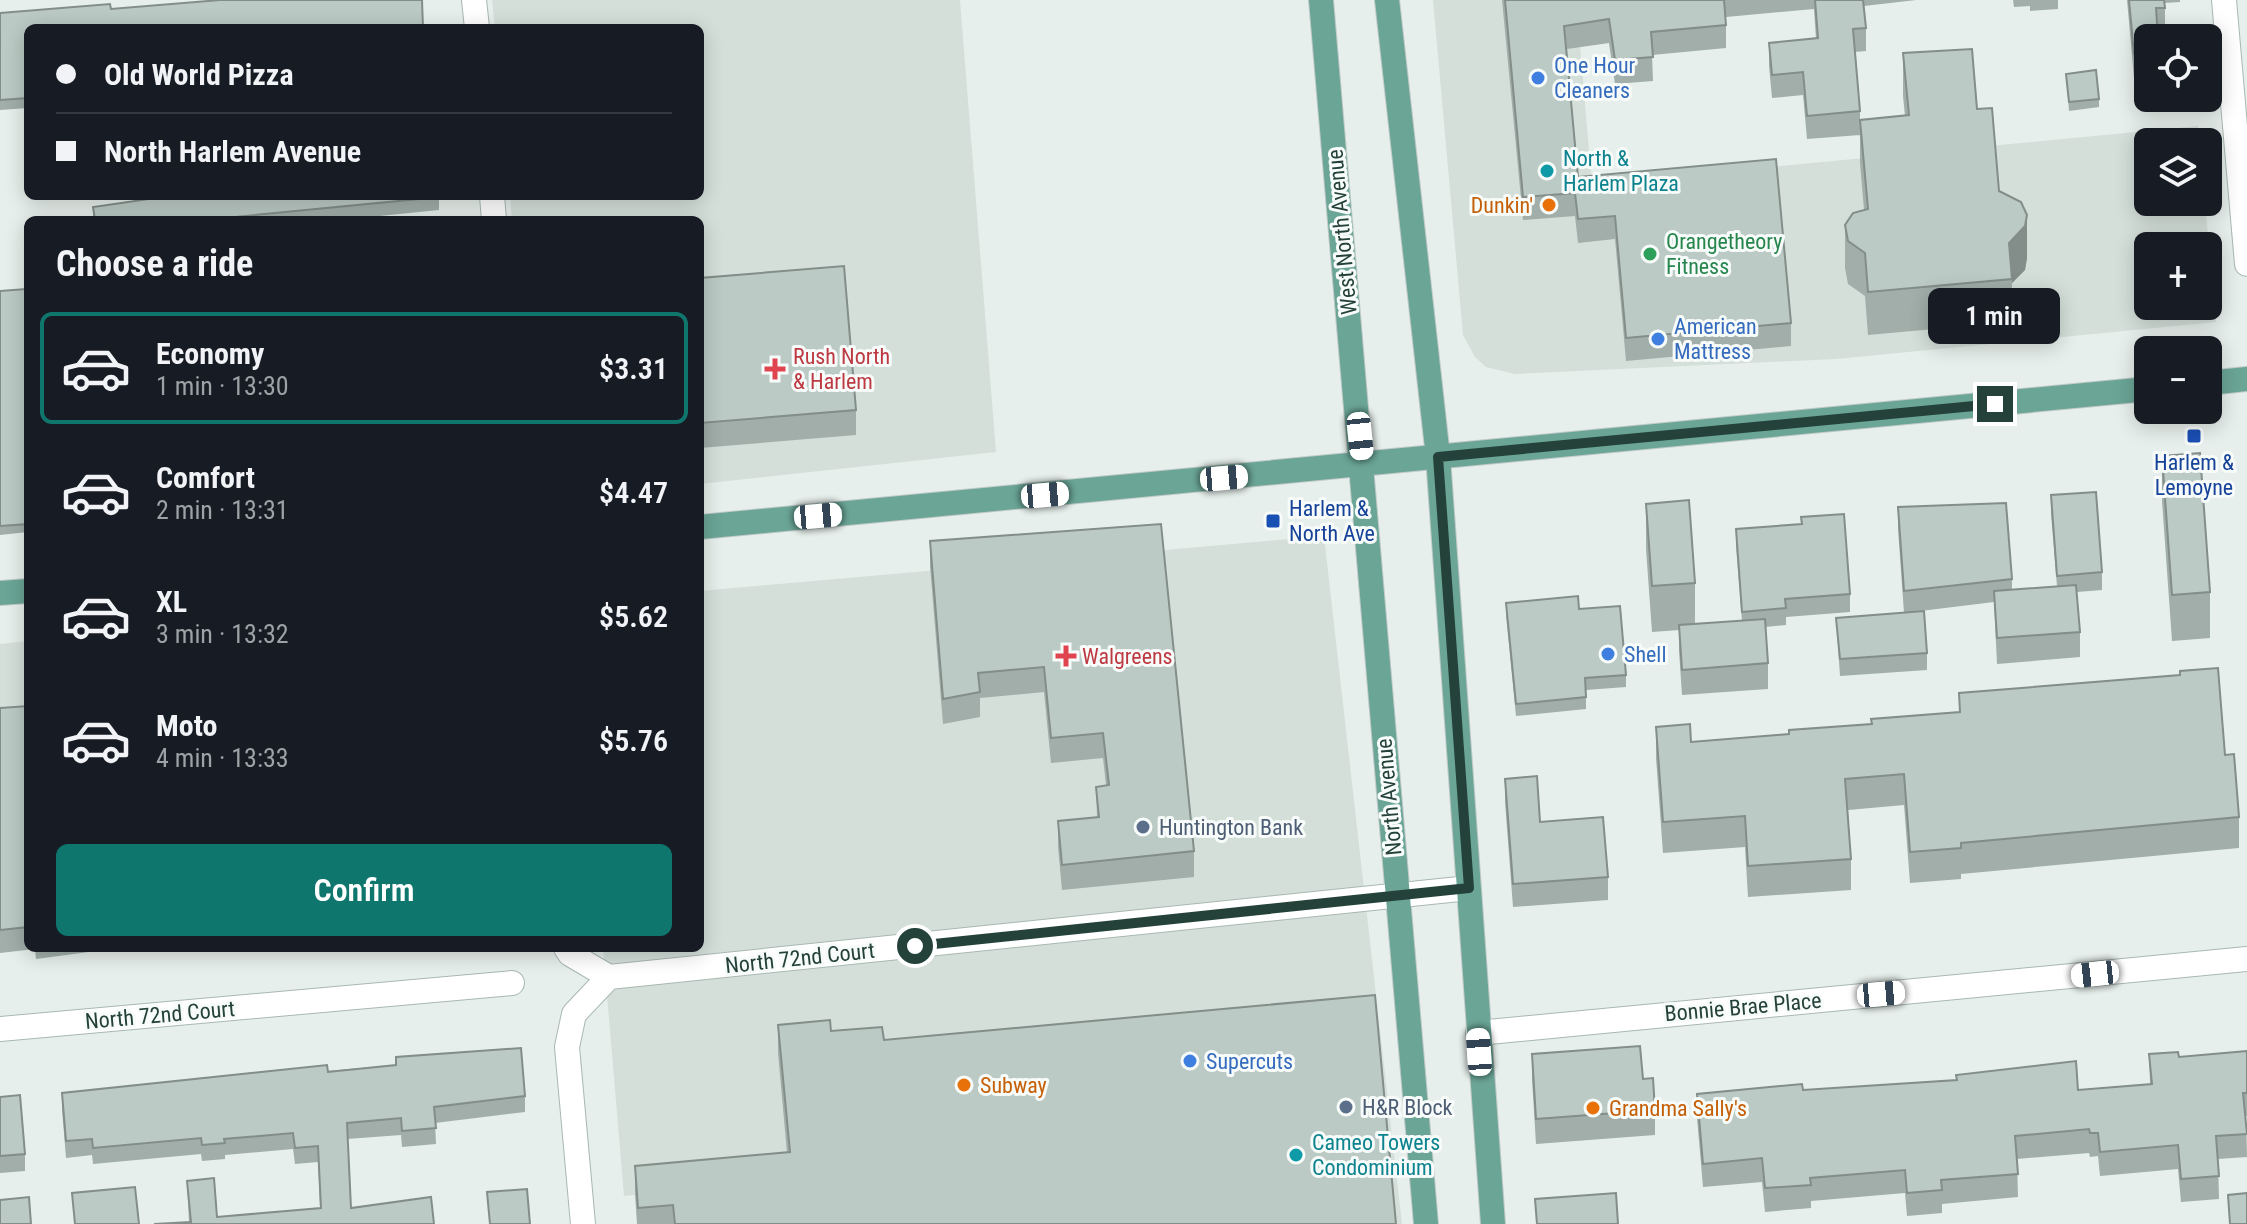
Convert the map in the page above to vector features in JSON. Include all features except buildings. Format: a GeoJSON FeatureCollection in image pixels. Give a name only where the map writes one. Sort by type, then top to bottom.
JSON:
{"type":"FeatureCollection","features":[{"type":"Feature","properties":{"kind":"main road","name":"West North Avenue"},"geometry":{"type":"LineString","coordinates":[[1321,0],[1363,464]]}},
{"type":"Feature","properties":{"kind":"main road"},"geometry":{"type":"LineString","coordinates":[[1387,0],[1438,457],[1493,1224]]}},
{"type":"Feature","properties":{"kind":"main road"},"geometry":{"type":"LineString","coordinates":[[2222,382],[2247,379]]}},
{"type":"Feature","properties":{"kind":"main road"},"geometry":{"type":"LineString","coordinates":[[704,527],[2134,390]]}},
{"type":"Feature","properties":{"kind":"main road","name":"North Avenue"},"geometry":{"type":"LineString","coordinates":[[1363,464],[1426,1224]]}},
{"type":"Feature","properties":{"kind":"main road"},"geometry":{"type":"LineString","coordinates":[[0,593],[24,591]]}},
{"type":"Feature","properties":{"kind":"street"},"geometry":{"type":"LineString","coordinates":[[474,0],[477,24]]}},
{"type":"Feature","properties":{"kind":"street"},"geometry":{"type":"LineString","coordinates":[[2224,0],[2247,264]]}},
{"type":"Feature","properties":{"kind":"street","name":"North 72nd Court"},"geometry":{"type":"LineString","coordinates":[[609,977],[1469,888]]}},
{"type":"Feature","properties":{"kind":"street"},"geometry":{"type":"LineString","coordinates":[[569,952],[609,977],[574,1014],[567,1047],[583,1224]]}},
{"type":"Feature","properties":{"kind":"street","name":"Bonnie Brae Place"},"geometry":{"type":"LineString","coordinates":[[1478,1033],[2247,959]]}},
{"type":"Feature","properties":{"kind":"street","name":"North 72nd Court"},"geometry":{"type":"LineString","coordinates":[[0,1029],[512,983]]}},
{"type":"Feature","properties":{"kind":"shaded area"},"geometry":{"type":"Polygon","coordinates":[[[492,0],[960,0],[996,452],[704,484],[704,216],[512,216],[510,200],[704,200],[704,24],[495,24],[492,0]]]}},
{"type":"Feature","properties":{"kind":"shaded area"},"geometry":{"type":"Polygon","coordinates":[[[1433,0],[1576,0],[1592,184],[2134,132],[2134,216],[2206,216],[2208,232],[2134,232],[2134,320],[2216,322],[1836,359],[1515,374],[1486,367],[1475,357],[1463,335],[1433,0]]]}},
{"type":"Feature","properties":{"kind":"shaded area"},"geometry":{"type":"Polygon","coordinates":[[[1324,536],[1402,1224],[1196,1224],[702,1188],[624,1196],[603,952],[704,952],[704,591],[1324,536]]]}},
{"type":"Feature","properties":{"kind":"shaded area"},"geometry":{"type":"Polygon","coordinates":[[[24,641],[24,814],[0,817],[0,644],[24,641]]]}},
{"type":"Feature","properties":{"kind":"place","name":"One Hour Cleaners"},"geometry":{"type":"Point","coordinates":[1538,78]}},
{"type":"Feature","properties":{"kind":"place","name":"North & Harlem Plaza"},"geometry":{"type":"Point","coordinates":[1547,171]}},
{"type":"Feature","properties":{"kind":"place","name":"Dunkin'"},"geometry":{"type":"Point","coordinates":[1549,205]}},
{"type":"Feature","properties":{"kind":"place","name":"Orangetheory Fitness"},"geometry":{"type":"Point","coordinates":[1650,254]}},
{"type":"Feature","properties":{"kind":"place","name":"American Mattress"},"geometry":{"type":"Point","coordinates":[1658,339]}},
{"type":"Feature","properties":{"kind":"place","name":"Rush North & Harlem"},"geometry":{"type":"Point","coordinates":[775,369]}},
{"type":"Feature","properties":{"kind":"place","name":"Harlem & Lemoyne"},"geometry":{"type":"Point","coordinates":[2194,436]}},
{"type":"Feature","properties":{"kind":"place","name":"Harlem & North Ave"},"geometry":{"type":"Point","coordinates":[1273,521]}},
{"type":"Feature","properties":{"kind":"place","name":"Shell"},"geometry":{"type":"Point","coordinates":[1608,654]}},
{"type":"Feature","properties":{"kind":"place","name":"Walgreens"},"geometry":{"type":"Point","coordinates":[1066,656]}},
{"type":"Feature","properties":{"kind":"place","name":"Huntington Bank"},"geometry":{"type":"Point","coordinates":[1143,827]}},
{"type":"Feature","properties":{"kind":"place","name":"Supercuts"},"geometry":{"type":"Point","coordinates":[1190,1061]}},
{"type":"Feature","properties":{"kind":"place","name":"Subway"},"geometry":{"type":"Point","coordinates":[964,1085]}},
{"type":"Feature","properties":{"kind":"place","name":"H&R Block"},"geometry":{"type":"Point","coordinates":[1346,1107]}},
{"type":"Feature","properties":{"kind":"place","name":"Grandma Sally's"},"geometry":{"type":"Point","coordinates":[1593,1108]}},
{"type":"Feature","properties":{"kind":"place","name":"Cameo Towers Condominium"},"geometry":{"type":"Point","coordinates":[1296,1155]}},
{"type":"Feature","properties":{"kind":"route"},"geometry":{"type":"LineString","coordinates":[[915,946],[1469,888],[1438,457],[1995,404]]}}]}
